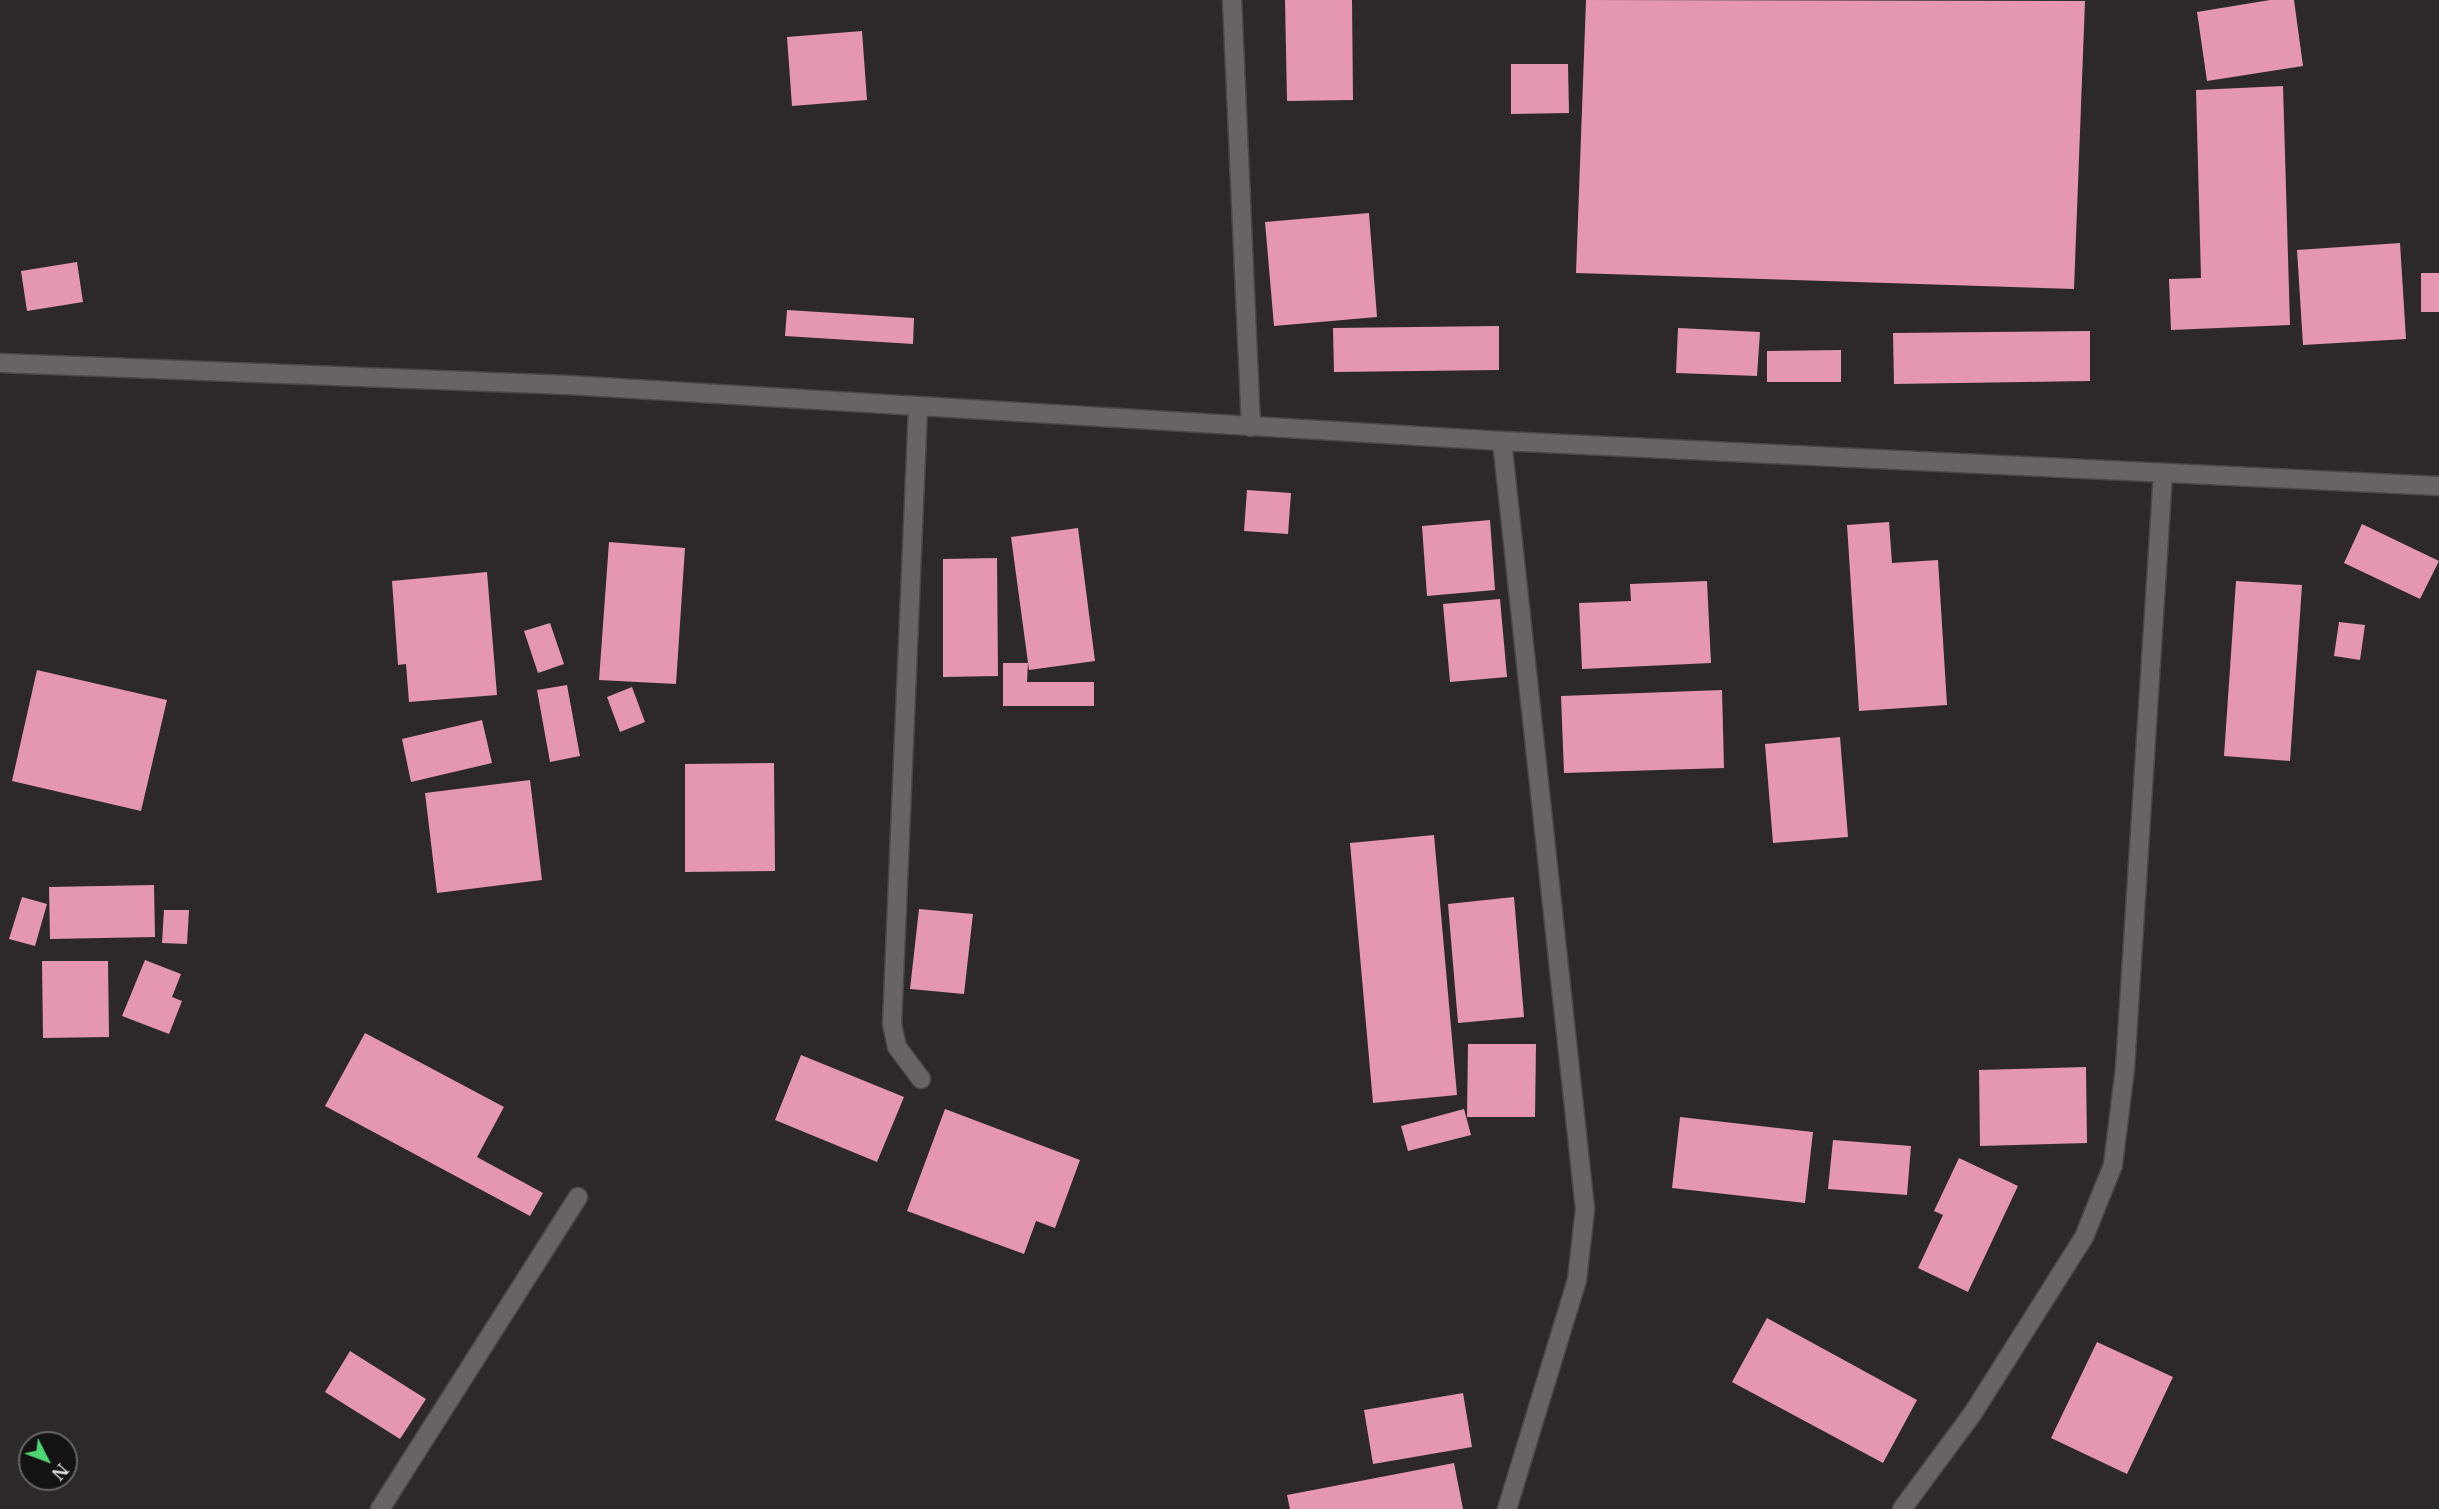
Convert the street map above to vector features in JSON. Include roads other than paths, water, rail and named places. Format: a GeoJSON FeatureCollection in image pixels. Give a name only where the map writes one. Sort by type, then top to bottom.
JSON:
{"type":"FeatureCollection","features":[{"type":"Feature","properties":{"kind":"street"},"geometry":{"type":"LineString","coordinates":[[1232,0],[1251,427]]}},
{"type":"Feature","properties":{"kind":"street"},"geometry":{"type":"LineString","coordinates":[[0,363],[568,385],[1502,441],[2439,486]]}},
{"type":"Feature","properties":{"kind":"street"},"geometry":{"type":"LineString","coordinates":[[918,407],[892,1024],[897,1047],[921,1079]]}},
{"type":"Feature","properties":{"kind":"street"},"geometry":{"type":"LineString","coordinates":[[1502,441],[1586,1209],[1577,1280],[1507,1509]]}},
{"type":"Feature","properties":{"kind":"street"},"geometry":{"type":"LineString","coordinates":[[1902,1509],[1973,1413],[2084,1237],[2113,1165],[2125,1068],[2163,473]]}},
{"type":"Feature","properties":{"kind":"street"},"geometry":{"type":"LineString","coordinates":[[380,1509],[578,1197]]}}]}
